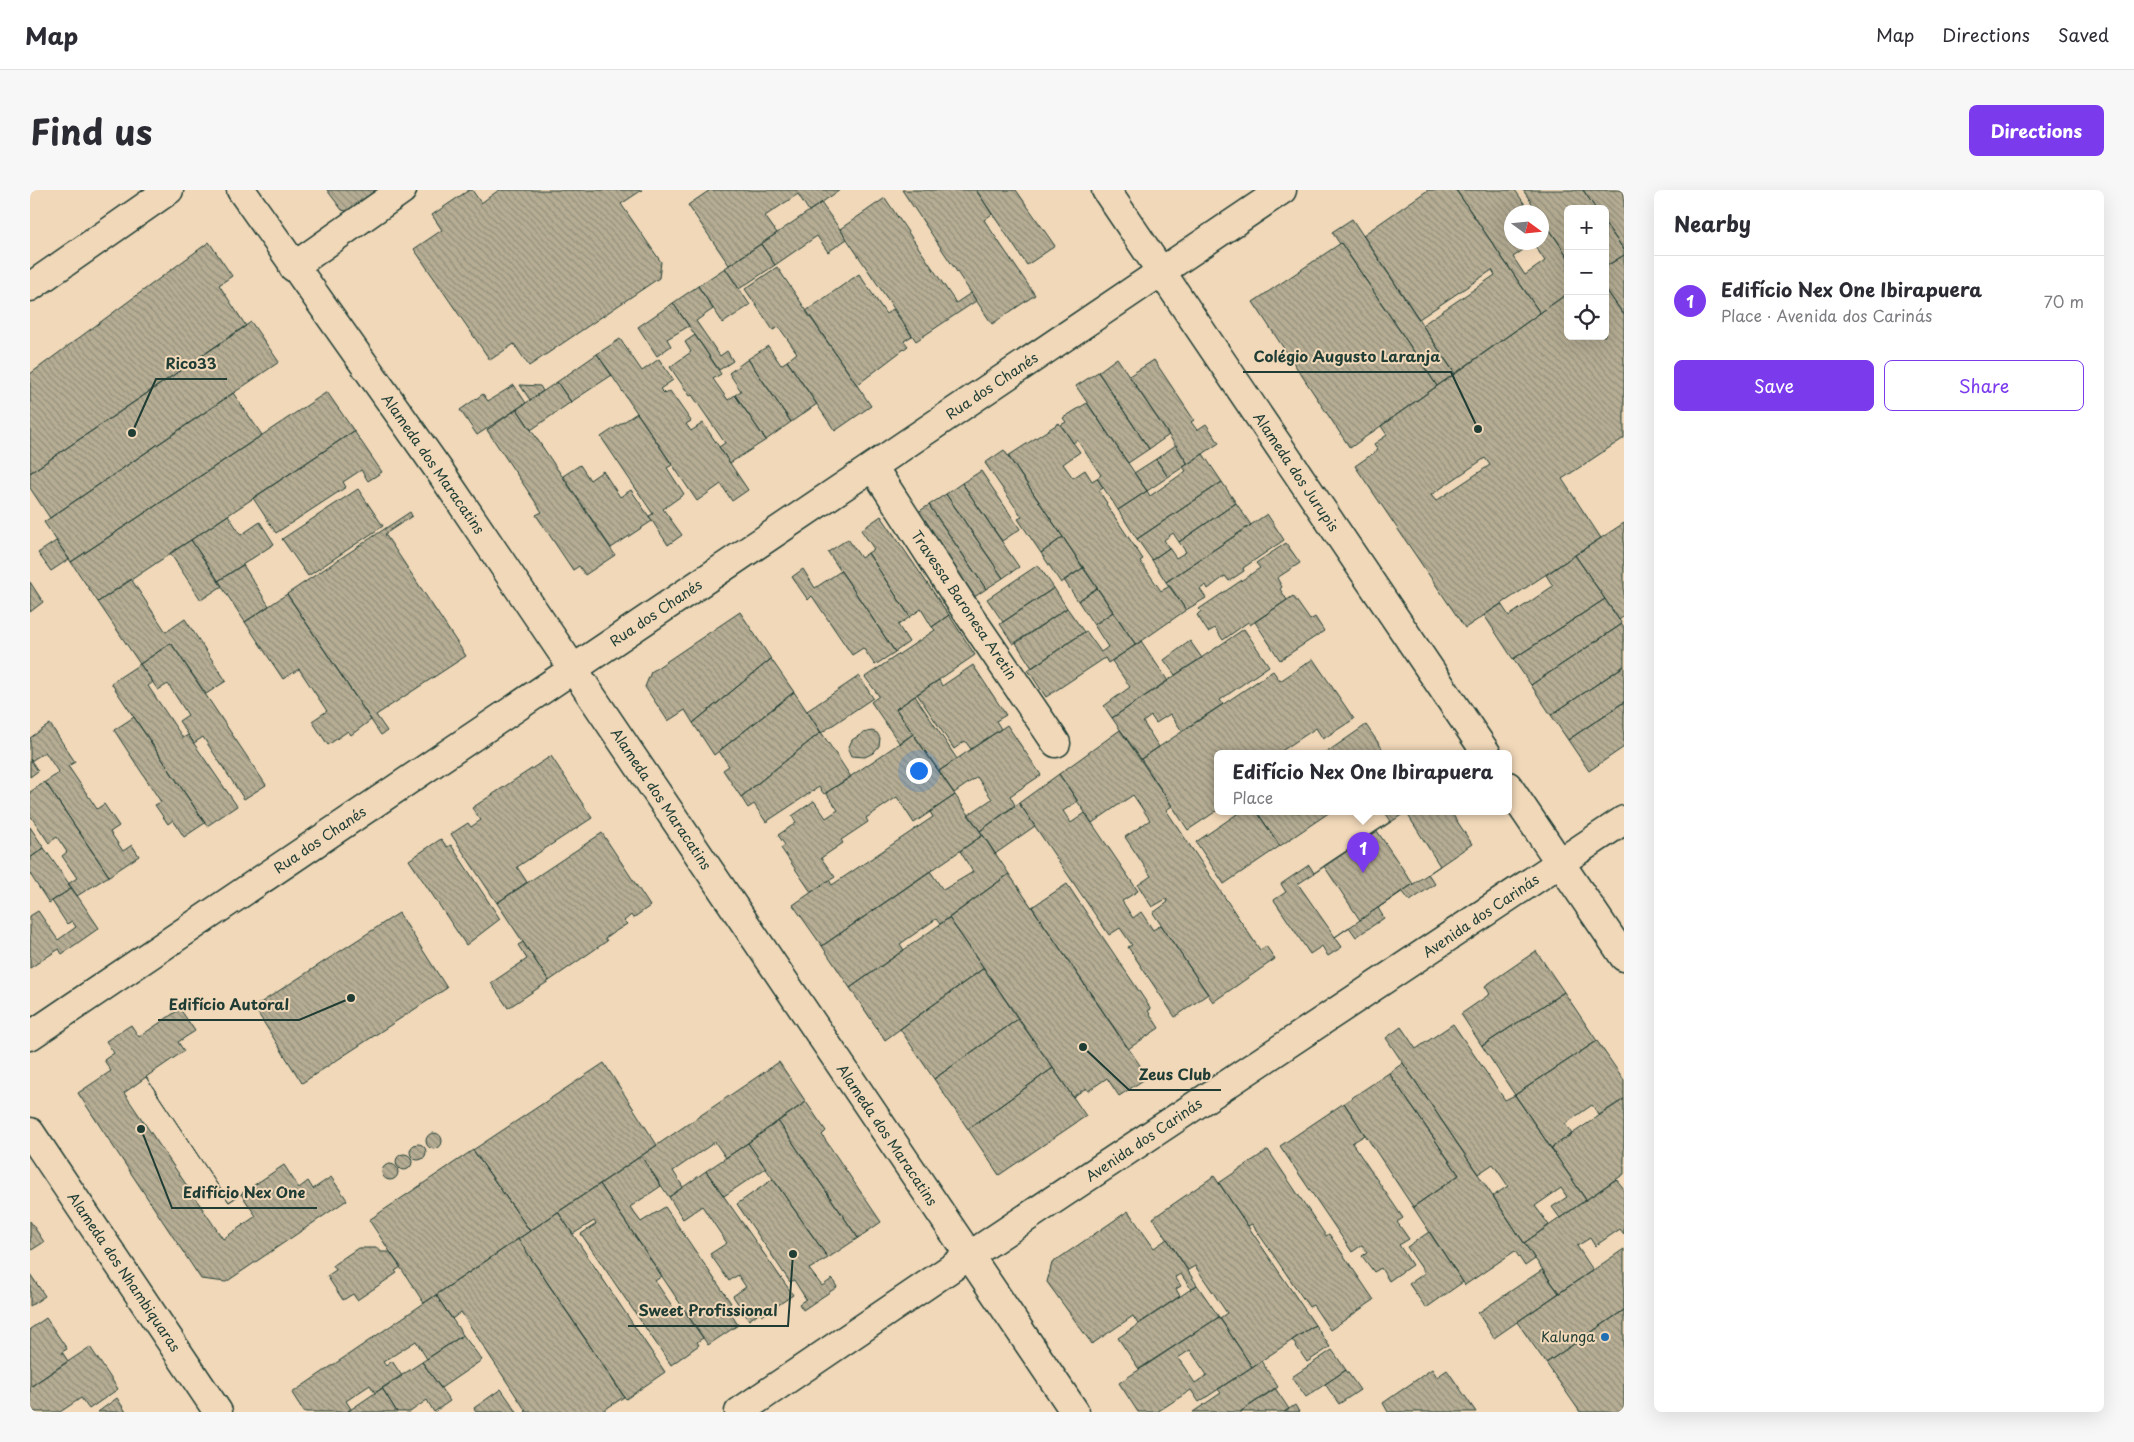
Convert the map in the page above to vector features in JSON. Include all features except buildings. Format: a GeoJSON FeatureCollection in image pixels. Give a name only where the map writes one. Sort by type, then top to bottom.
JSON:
{"type":"FeatureCollection","features":[{"type":"Feature","properties":{"kind":"main road"},"geometry":{"type":"LineString","coordinates":[[30,287],[168,190]]}},
{"type":"Feature","properties":{"kind":"main road","name":"Alameda dos Maracatins"},"geometry":{"type":"LineString","coordinates":[[241,190],[293,267],[442,476],[574,669],[1076,1412]]}},
{"type":"Feature","properties":{"kind":"main road"},"geometry":{"type":"LineString","coordinates":[[293,267],[402,190]]}},
{"type":"Feature","properties":{"kind":"main road","name":"Alameda dos Jurupis"},"geometry":{"type":"LineString","coordinates":[[1106,190],[1484,750]]}},
{"type":"Feature","properties":{"kind":"main road","name":"Rua dos Chanés"},"geometry":{"type":"LineString","coordinates":[[30,1036],[1282,190]]}},
{"type":"Feature","properties":{"kind":"main road","name":"Travessa Baronesa Aretin"},"geometry":{"type":"LineString","coordinates":[[873,467],[961,603],[1056,743]]}},
{"type":"Feature","properties":{"kind":"main road"},"geometry":{"type":"LineString","coordinates":[[1512,792],[1624,957]]}},
{"type":"Feature","properties":{"kind":"main road","name":"Avenida dos Carinás"},"geometry":{"type":"LineString","coordinates":[[739,1412],[969,1256],[1624,820]]}},
{"type":"Feature","properties":{"kind":"main road","name":"Alameda dos Nhambiquaras"},"geometry":{"type":"LineString","coordinates":[[30,1132],[218,1412]]}},
{"type":"Feature","properties":{"kind":"place","name":"Colégio Augusto Laranja"},"geometry":{"type":"Point","coordinates":[1478,429]}},
{"type":"Feature","properties":{"kind":"place","name":"Rico33"},"geometry":{"type":"Point","coordinates":[132,433]}},
{"type":"Feature","properties":{"kind":"place","name":"Edifício Nex One Ibirapuera"},"geometry":{"type":"Point","coordinates":[1363,873]}},
{"type":"Feature","properties":{"kind":"place","name":"Edifício Autoral"},"geometry":{"type":"Point","coordinates":[351,998]}},
{"type":"Feature","properties":{"kind":"place","name":"Zeus Club"},"geometry":{"type":"Point","coordinates":[1083,1047]}},
{"type":"Feature","properties":{"kind":"place","name":"Edifício Nex One"},"geometry":{"type":"Point","coordinates":[141,1129]}},
{"type":"Feature","properties":{"kind":"place","name":"Sweet Profissional"},"geometry":{"type":"Point","coordinates":[793,1254]}},
{"type":"Feature","properties":{"kind":"place","name":"Kalunga"},"geometry":{"type":"Point","coordinates":[1605,1337]}}]}
